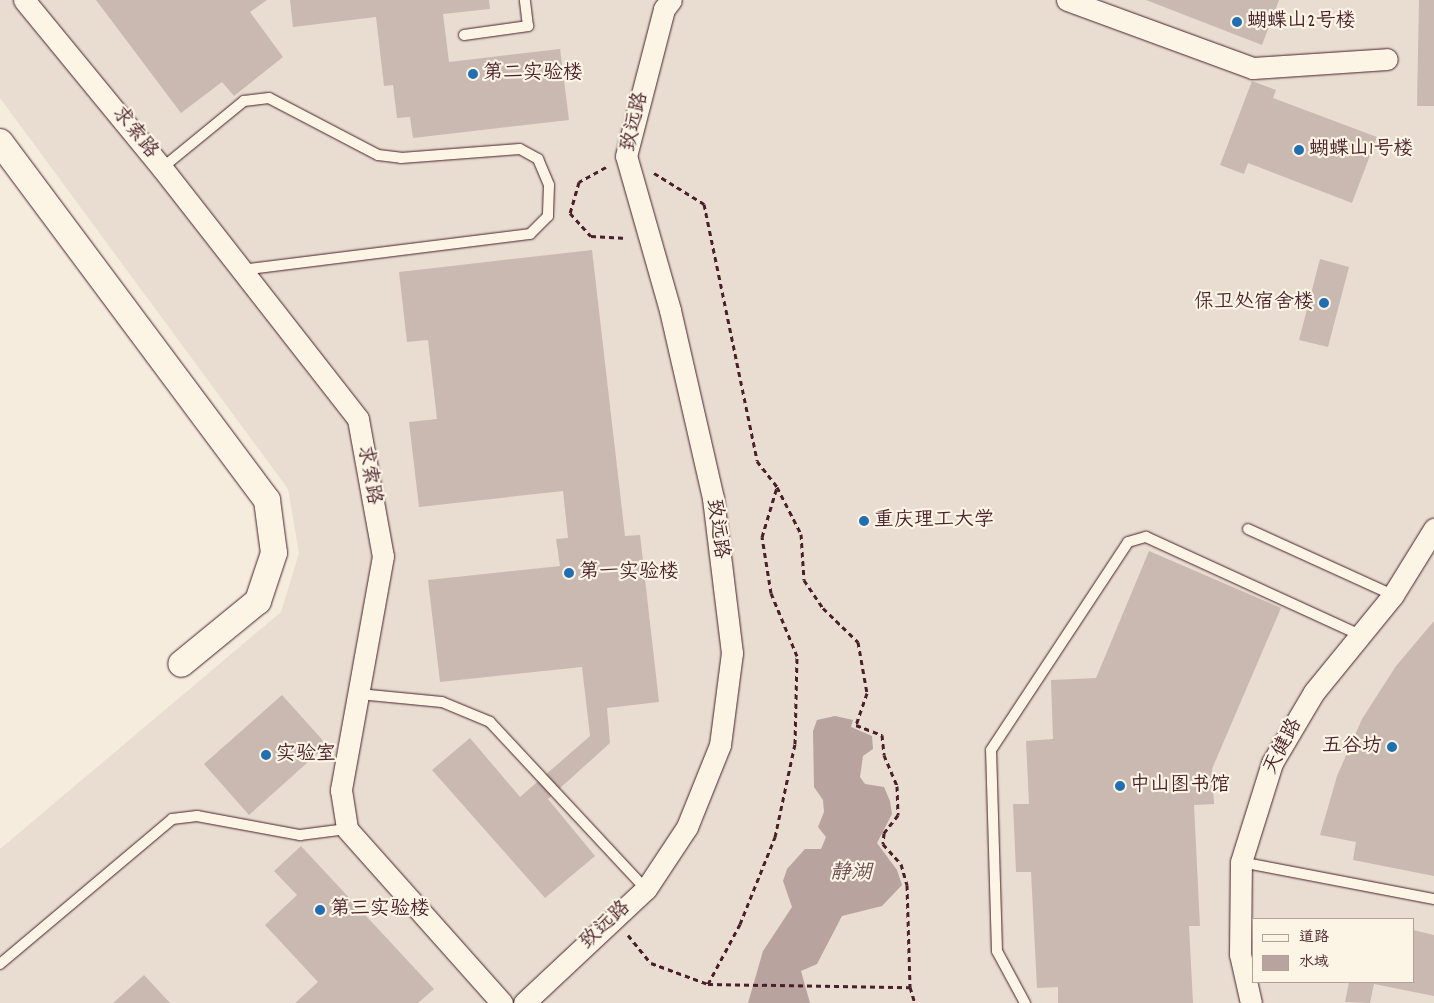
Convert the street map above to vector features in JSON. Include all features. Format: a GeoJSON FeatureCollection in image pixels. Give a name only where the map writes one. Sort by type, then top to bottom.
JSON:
{"type":"FeatureCollection","features":[{"type":"Feature","properties":{"kind":"street","name":"求索路"},"geometry":{"type":"LineString","coordinates":[[24,0],[162,168],[358,419],[383,556],[341,790],[347,828]]}},
{"type":"Feature","properties":{"kind":"street","name":"致远路"},"geometry":{"type":"LineString","coordinates":[[524,1003],[646,889],[687,827],[720,745],[732,653],[713,498],[670,310],[618,161],[664,9],[671,0]]}},
{"type":"Feature","properties":{"kind":"street"},"geometry":{"type":"LineString","coordinates":[[1067,0],[1253,68],[1387,59]]}},
{"type":"Feature","properties":{"kind":"street"},"geometry":{"type":"LineString","coordinates":[[0,142],[266,500],[274,553],[258,602],[181,664]]}},
{"type":"Feature","properties":{"kind":"street","name":"天健路"},"geometry":{"type":"LineString","coordinates":[[1250,1003],[1240,954],[1242,862],[1272,763],[1314,692],[1393,595],[1434,529]]}},
{"type":"Feature","properties":{"kind":"street"},"geometry":{"type":"LineString","coordinates":[[347,828],[502,1003]]}},
{"type":"Feature","properties":{"kind":"lane"},"geometry":{"type":"LineString","coordinates":[[464,35],[528,26],[525,0]]}},
{"type":"Feature","properties":{"kind":"lane"},"geometry":{"type":"LineString","coordinates":[[162,168],[244,101],[269,98],[378,155],[401,158],[520,149],[538,159],[549,185],[548,216],[530,234],[242,270]]}},
{"type":"Feature","properties":{"kind":"lane"},"geometry":{"type":"LineString","coordinates":[[1248,529],[1393,595]]}},
{"type":"Feature","properties":{"kind":"lane"},"geometry":{"type":"LineString","coordinates":[[1025,1003],[997,951],[991,750],[1128,542],[1146,537],[1360,635]]}},
{"type":"Feature","properties":{"kind":"lane"},"geometry":{"type":"LineString","coordinates":[[359,694],[442,702],[490,722],[646,889]]}},
{"type":"Feature","properties":{"kind":"lane"},"geometry":{"type":"LineString","coordinates":[[0,964],[172,820],[197,816],[300,835],[347,828]]}},
{"type":"Feature","properties":{"kind":"lane"},"geometry":{"type":"LineString","coordinates":[[1242,862],[1434,900]]}},
{"type":"Feature","properties":{"kind":"path"},"geometry":{"type":"LineString","coordinates":[[634,237],[620,240],[591,236],[570,213],[579,182],[618,161],[704,204],[757,461],[777,487],[801,534],[804,580],[822,608],[858,642],[867,693],[856,725],[882,735],[884,755],[897,786],[898,815],[884,833],[883,844],[901,864],[907,885],[910,987],[915,1003]]}},
{"type":"Feature","properties":{"kind":"path"},"geometry":{"type":"LineString","coordinates":[[708,984],[740,924],[775,837],[795,744],[797,656],[771,593],[762,537],[777,487]]}},
{"type":"Feature","properties":{"kind":"path"},"geometry":{"type":"LineString","coordinates":[[615,919],[651,963],[708,984],[910,987]]}},
{"type":"Feature","properties":{"kind":"shaded area","name":"重庆理工大学"},"geometry":{"type":"Polygon","coordinates":[[[0,0],[1434,0],[1434,1003],[0,1003],[0,849],[281,612],[299,553],[288,489],[0,98],[0,0]]]}},
{"type":"Feature","properties":{"kind":"water","name":"静湖"},"geometry":{"type":"Polygon","coordinates":[[[835,716],[853,720],[851,727],[872,736],[873,749],[863,756],[860,777],[865,784],[884,787],[890,801],[892,814],[877,843],[897,870],[902,885],[882,906],[842,916],[817,964],[801,971],[810,1003],[748,1003],[763,951],[792,907],[783,881],[787,869],[805,849],[821,849],[826,837],[818,827],[824,812],[823,800],[814,787],[813,731],[817,720],[835,716]]]}},
{"type":"Feature","properties":{"kind":"building"},"geometry":{"type":"Polygon","coordinates":[[[96,0],[267,0],[250,12],[283,57],[234,96],[222,82],[181,113],[96,0]]]}},
{"type":"Feature","properties":{"kind":"building","name":"第二实验楼"},"geometry":{"type":"Polygon","coordinates":[[[290,0],[489,0],[490,9],[443,14],[449,62],[560,49],[569,120],[413,138],[410,117],[397,118],[393,85],[384,86],[376,17],[293,27],[290,0]]]}},
{"type":"Feature","properties":{"kind":"building","name":"蝴蝶山2号楼"},"geometry":{"type":"Polygon","coordinates":[[[1146,0],[1279,0],[1262,45],[1146,0]]]}},
{"type":"Feature","properties":{"kind":"building"},"geometry":{"type":"Polygon","coordinates":[[[1419,0],[1434,0],[1434,106],[1417,106],[1419,0]]]}},
{"type":"Feature","properties":{"kind":"building","name":"蝴蝶山1号楼"},"geometry":{"type":"Polygon","coordinates":[[[1252,81],[1276,90],[1273,98],[1377,137],[1352,203],[1248,163],[1244,174],[1220,165],[1252,81]]]}},
{"type":"Feature","properties":{"kind":"building","name":"第一实验楼"},"geometry":{"type":"Polygon","coordinates":[[[592,250],[625,536],[640,535],[659,702],[607,708],[610,743],[548,799],[595,856],[545,898],[432,770],[470,738],[520,797],[590,736],[582,667],[440,682],[428,580],[560,566],[556,539],[568,538],[563,491],[419,507],[409,422],[437,419],[428,340],[407,342],[399,272],[592,250]]]}},
{"type":"Feature","properties":{"kind":"building","name":"保卫处宿舍楼"},"geometry":{"type":"Polygon","coordinates":[[[1320,259],[1349,267],[1328,347],[1299,340],[1320,259]]]}},
{"type":"Feature","properties":{"kind":"building","name":"中山图书馆"},"geometry":{"type":"Polygon","coordinates":[[[1149,551],[1281,608],[1212,769],[1214,804],[1194,805],[1200,926],[1189,926],[1193,1003],[1058,1003],[1058,987],[1037,988],[1031,872],[1016,872],[1013,804],[1029,804],[1026,741],[1053,739],[1051,680],[1096,678],[1149,551]]]}},
{"type":"Feature","properties":{"kind":"building","name":"五谷坊"},"geometry":{"type":"Polygon","coordinates":[[[1434,621],[1434,876],[1353,860],[1356,842],[1320,835],[1337,776],[1362,719],[1396,666],[1434,621]]]}},
{"type":"Feature","properties":{"kind":"building","name":"实验室"},"geometry":{"type":"Polygon","coordinates":[[[282,695],[327,745],[249,815],[204,764],[282,695]]]}},
{"type":"Feature","properties":{"kind":"building","name":"第三实验楼"},"geometry":{"type":"Polygon","coordinates":[[[301,846],[434,989],[418,1003],[295,1003],[318,982],[265,925],[297,895],[274,871],[301,846]]]}},
{"type":"Feature","properties":{"kind":"building"},"geometry":{"type":"Polygon","coordinates":[[[1414,930],[1434,935],[1434,996],[1374,984],[1370,1003],[1345,1002],[1349,983],[1414,983],[1414,930]]]}},
{"type":"Feature","properties":{"kind":"building"},"geometry":{"type":"Polygon","coordinates":[[[144,975],[170,1003],[113,1003],[144,975]]]}},
{"type":"Feature","properties":{"kind":"place","name":"蝴蝶山2号楼"},"geometry":{"type":"Point","coordinates":[1237,22]}},
{"type":"Feature","properties":{"kind":"place","name":"第二实验楼"},"geometry":{"type":"Point","coordinates":[473,74]}},
{"type":"Feature","properties":{"kind":"place","name":"蝴蝶山1号楼"},"geometry":{"type":"Point","coordinates":[1299,150]}},
{"type":"Feature","properties":{"kind":"place","name":"保卫处宿舍楼"},"geometry":{"type":"Point","coordinates":[1324,303]}},
{"type":"Feature","properties":{"kind":"place","name":"重庆理工大学"},"geometry":{"type":"Point","coordinates":[864,521]}},
{"type":"Feature","properties":{"kind":"place","name":"第一实验楼"},"geometry":{"type":"Point","coordinates":[569,573]}},
{"type":"Feature","properties":{"kind":"place","name":"五谷坊"},"geometry":{"type":"Point","coordinates":[1392,747]}},
{"type":"Feature","properties":{"kind":"place","name":"实验室"},"geometry":{"type":"Point","coordinates":[266,755]}},
{"type":"Feature","properties":{"kind":"place","name":"中山图书馆"},"geometry":{"type":"Point","coordinates":[1120,786]}},
{"type":"Feature","properties":{"kind":"place","name":"第三实验楼"},"geometry":{"type":"Point","coordinates":[320,910]}}]}
